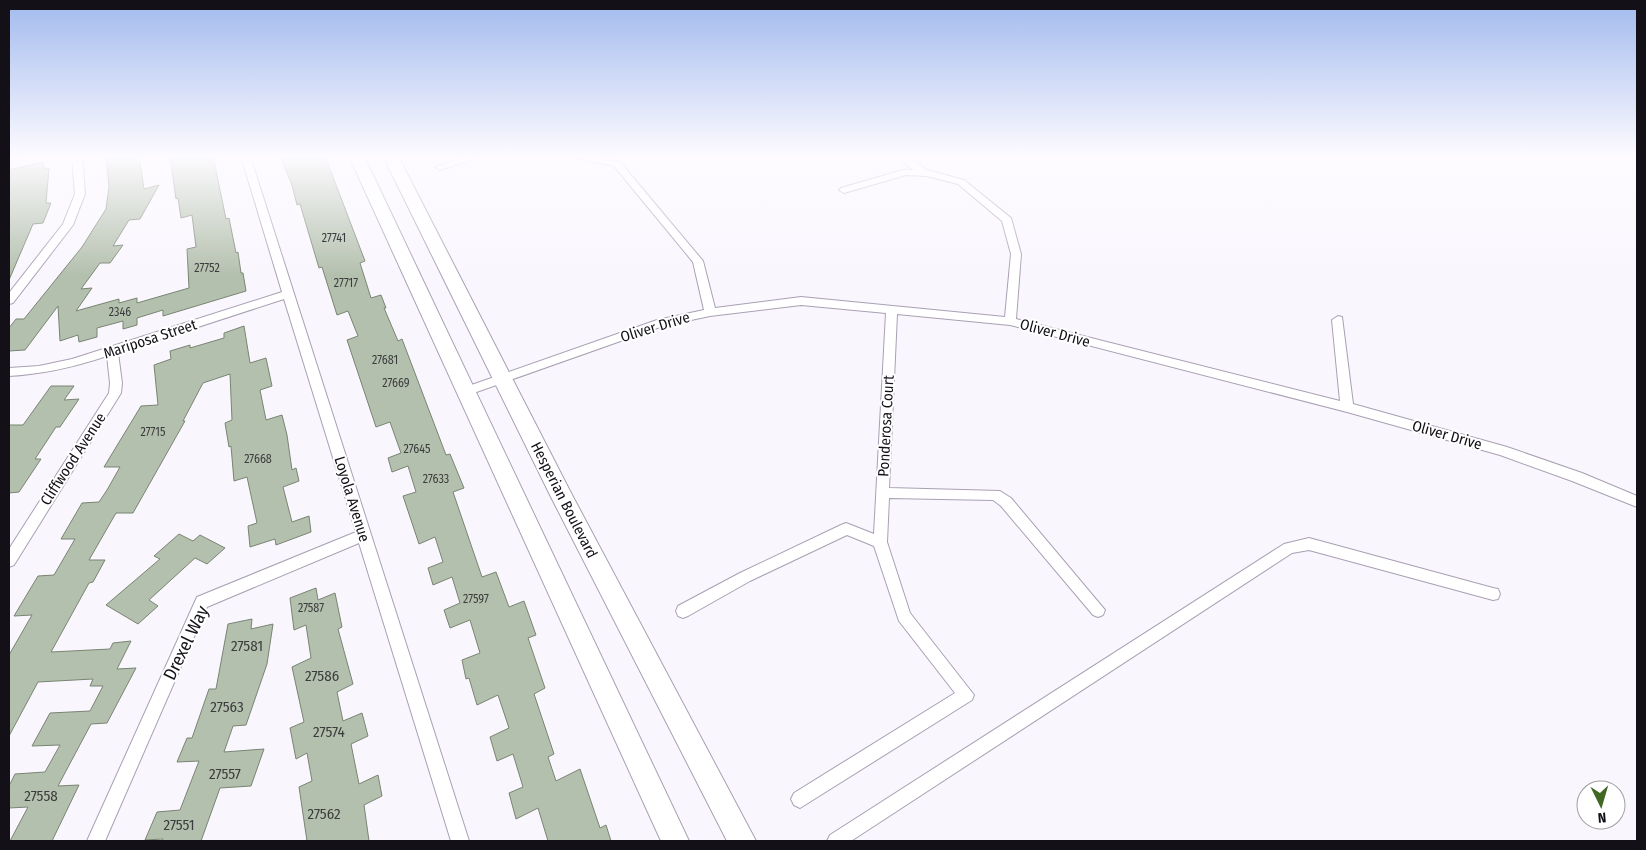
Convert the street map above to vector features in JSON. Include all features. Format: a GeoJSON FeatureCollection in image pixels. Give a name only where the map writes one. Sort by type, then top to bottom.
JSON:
{"type":"FeatureCollection","features":[{"type":"Feature","properties":{"kind":"main road"},"geometry":{"type":"LineString","coordinates":[[374,196],[464,392],[675,841]]}},
{"type":"Feature","properties":{"kind":"main road","name":"Hesperian Boulevard"},"geometry":{"type":"LineString","coordinates":[[410,196],[562,497],[742,841]]}},
{"type":"Feature","properties":{"kind":"street"},"geometry":{"type":"LineString","coordinates":[[9,300],[68,225],[79,196]]}},
{"type":"Feature","properties":{"kind":"street","name":"Loyola Avenue"},"geometry":{"type":"LineString","coordinates":[[257,196],[460,841]]}},
{"type":"Feature","properties":{"kind":"street"},"geometry":{"type":"LineString","coordinates":[[646,196],[698,262],[710,312]]}},
{"type":"Feature","properties":{"kind":"street"},"geometry":{"type":"LineString","coordinates":[[978,196],[1007,220],[1016,254],[1010,321]]}},
{"type":"Feature","properties":{"kind":"street","name":"Mariposa Street"},"geometry":{"type":"LineString","coordinates":[[9,372],[56,367],[112,351],[288,294]]}},
{"type":"Feature","properties":{"kind":"street","name":"Oliver Drive"},"geometry":{"type":"LineString","coordinates":[[464,392],[661,323],[710,312],[801,301],[1010,321],[1346,407],[1540,463],[1637,502]]}},
{"type":"Feature","properties":{"kind":"street","name":"Ponderosa Court"},"geometry":{"type":"LineString","coordinates":[[880,542],[892,310]]}},
{"type":"Feature","properties":{"kind":"street"},"geometry":{"type":"LineString","coordinates":[[1338,320],[1346,407]]}},
{"type":"Feature","properties":{"kind":"street","name":"Cliffwood Avenue"},"geometry":{"type":"LineString","coordinates":[[9,561],[115,393],[116,383],[112,351]]}},
{"type":"Feature","properties":{"kind":"street"},"geometry":{"type":"LineString","coordinates":[[882,494],[995,495],[1006,502],[1098,610]]}},
{"type":"Feature","properties":{"kind":"street"},"geometry":{"type":"LineString","coordinates":[[683,611],[745,578],[846,529],[880,542],[904,616],[966,696],[800,799]]}},
{"type":"Feature","properties":{"kind":"street","name":"Drexel Way"},"geometry":{"type":"LineString","coordinates":[[96,841],[202,602],[364,535]]}},
{"type":"Feature","properties":{"kind":"street"},"geometry":{"type":"LineString","coordinates":[[836,841],[1289,548],[1309,544],[1493,594]]}},
{"type":"Feature","properties":{"kind":"building"},"geometry":{"type":"Polygon","coordinates":[[[9,196],[47,196],[46,203],[51,203],[43,223],[33,224],[9,280],[9,196]]]}},
{"type":"Feature","properties":{"kind":"building"},"geometry":{"type":"Polygon","coordinates":[[[108,196],[153,196],[140,219],[129,220],[113,246],[123,245],[110,263],[100,263],[81,289],[92,288],[76,311],[119,299],[119,303],[137,298],[137,303],[189,288],[187,249],[196,247],[192,215],[181,218],[178,198],[176,199],[176,196],[221,196],[226,219],[229,218],[236,253],[238,252],[246,291],[163,316],[163,310],[137,318],[137,325],[123,329],[123,321],[97,328],[97,337],[79,342],[78,335],[60,341],[58,306],[25,350],[9,351],[9,328],[16,319],[24,319],[82,247],[106,209],[108,196]]]}},
{"type":"Feature","properties":{"kind":"building"},"geometry":{"type":"Polygon","coordinates":[[[295,196],[340,196],[365,261],[360,263],[371,298],[381,295],[386,308],[384,308],[398,341],[402,339],[446,455],[450,454],[464,488],[453,492],[482,577],[496,572],[509,607],[524,601],[536,635],[528,638],[545,688],[534,694],[554,754],[548,757],[556,781],[580,769],[600,828],[606,825],[611,841],[548,841],[538,808],[516,819],[509,793],[523,787],[513,754],[497,761],[490,737],[509,728],[498,695],[477,705],[469,678],[466,679],[462,660],[480,653],[470,620],[450,628],[444,610],[460,603],[452,577],[433,585],[428,568],[443,562],[435,537],[419,544],[403,496],[416,492],[408,466],[392,472],[388,458],[401,453],[390,422],[376,427],[347,340],[358,336],[348,311],[337,315],[322,267],[319,268],[300,204],[297,205],[295,196]]]}},
{"type":"Feature","properties":{"kind":"building"},"geometry":{"type":"Polygon","coordinates":[[[244,326],[250,363],[266,358],[272,386],[260,390],[266,420],[282,415],[292,470],[296,468],[299,481],[283,487],[292,522],[309,516],[311,532],[276,545],[275,539],[250,547],[248,526],[257,523],[247,477],[234,481],[231,446],[229,447],[225,423],[232,420],[230,374],[203,383],[183,421],[185,421],[133,513],[116,513],[89,560],[105,560],[93,582],[89,583],[51,652],[110,649],[113,643],[131,641],[117,669],[136,668],[107,723],[91,724],[58,786],[79,785],[52,841],[10,841],[28,807],[9,808],[9,786],[15,774],[45,772],[60,745],[32,746],[50,713],[90,711],[103,686],[90,686],[93,679],[38,682],[9,736],[9,655],[32,615],[14,616],[38,576],[54,575],[75,539],[61,539],[82,503],[99,502],[107,490],[120,467],[104,467],[141,406],[158,405],[154,365],[171,359],[170,351],[190,345],[190,348],[224,338],[224,333],[244,326]]]}},
{"type":"Feature","properties":{"kind":"building"},"geometry":{"type":"Polygon","coordinates":[[[51,386],[74,386],[64,400],[79,399],[60,427],[56,427],[35,459],[41,459],[19,492],[9,493],[9,425],[23,425],[51,386]]]}},
{"type":"Feature","properties":{"kind":"building"},"geometry":{"type":"Polygon","coordinates":[[[179,534],[193,541],[200,535],[225,548],[207,564],[195,558],[149,600],[158,606],[138,624],[106,605],[160,559],[154,556],[179,534]]]}},
{"type":"Feature","properties":{"kind":"building"},"geometry":{"type":"Polygon","coordinates":[[[316,588],[318,600],[335,593],[342,627],[338,629],[353,684],[337,692],[343,721],[362,713],[368,736],[351,744],[359,784],[378,775],[382,796],[364,805],[369,841],[307,841],[299,787],[312,781],[307,753],[296,759],[290,728],[304,722],[292,667],[311,658],[306,625],[294,630],[290,598],[316,588]]]}},
{"type":"Feature","properties":{"kind":"building"},"geometry":{"type":"Polygon","coordinates":[[[252,619],[251,629],[273,624],[267,664],[246,725],[233,726],[224,752],[264,749],[251,786],[220,788],[201,841],[145,840],[157,812],[180,810],[199,761],[177,762],[187,738],[192,738],[209,689],[216,689],[228,624],[252,619]]]}}]}
